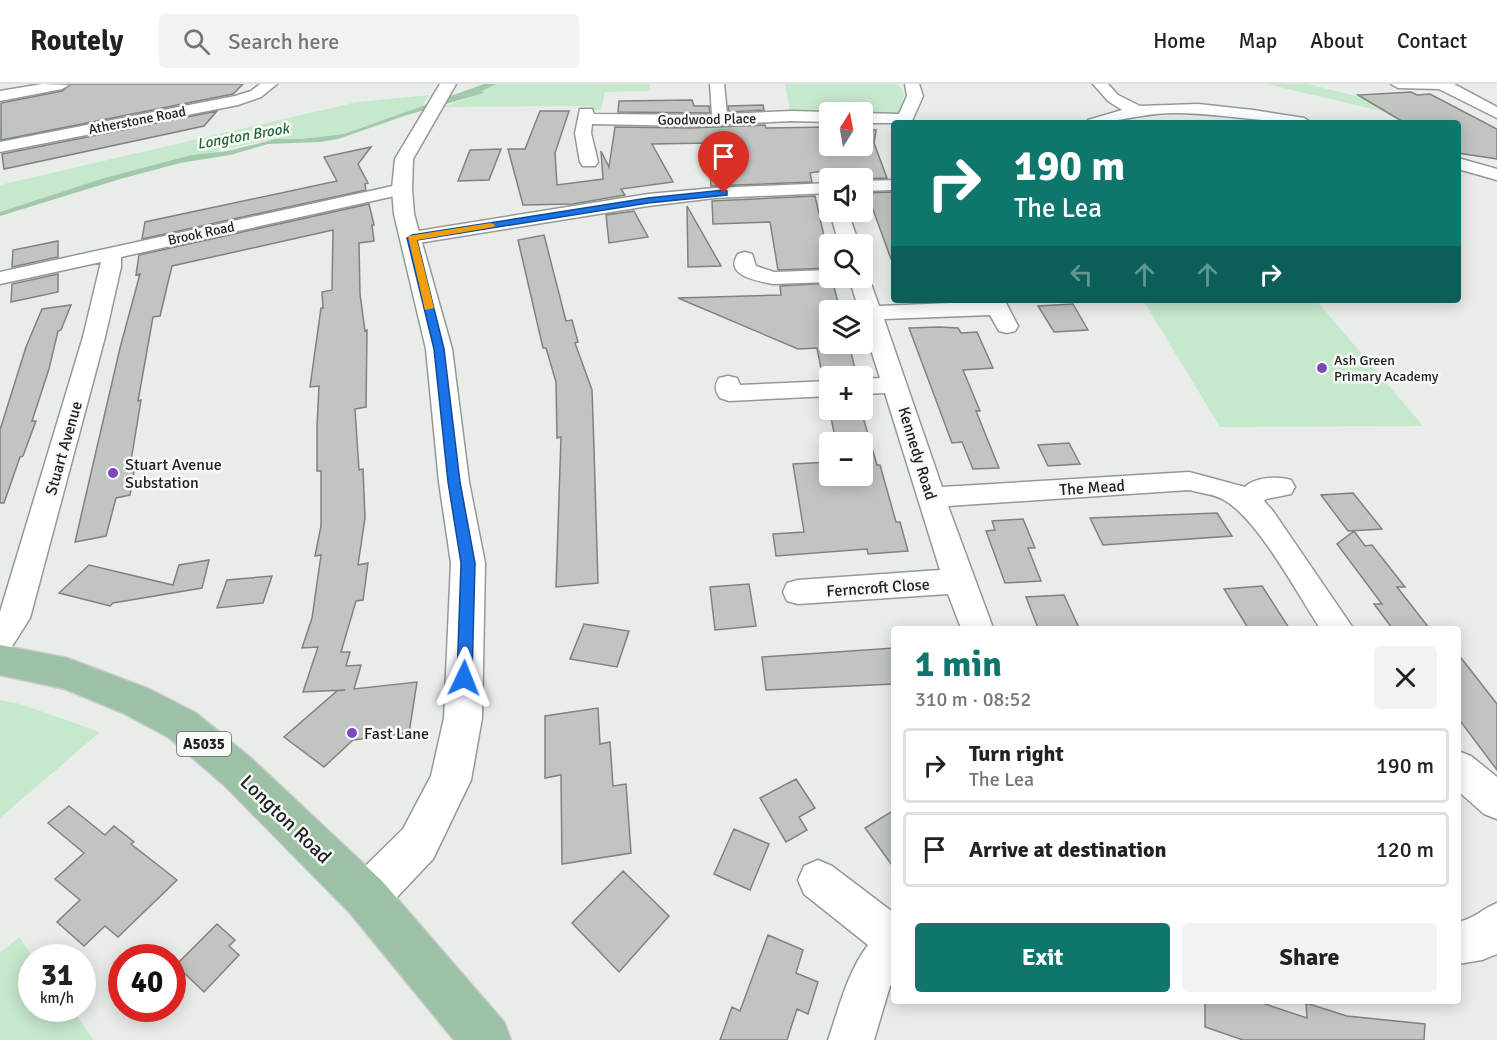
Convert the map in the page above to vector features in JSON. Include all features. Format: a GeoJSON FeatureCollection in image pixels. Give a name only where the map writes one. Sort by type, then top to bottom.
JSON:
{"type":"FeatureCollection","features":[{"type":"Feature","properties":{"kind":"main road","name":"Longton Road"},"geometry":{"type":"LineString","coordinates":[[0,660],[67,674],[136,701],[182,725],[238,772],[366,897],[486,1040]]}},
{"type":"Feature","properties":{"kind":"street","name":"Atherstone Road"},"geometry":{"type":"LineString","coordinates":[[0,147],[238,100],[256,94],[270,84]]}},
{"type":"Feature","properties":{"kind":"street"},"geometry":{"type":"LineString","coordinates":[[366,897],[418,844],[451,780],[463,718],[468,563],[454,482],[439,349],[404,214],[402,189],[404,159],[448,84]]}},
{"type":"Feature","properties":{"kind":"street"},"geometry":{"type":"LineString","coordinates":[[717,84],[720,120]]}},
{"type":"Feature","properties":{"kind":"street"},"geometry":{"type":"LineString","coordinates":[[904,120],[915,96],[912,84]]}},
{"type":"Feature","properties":{"kind":"street"},"geometry":{"type":"LineString","coordinates":[[1100,84],[1113,98],[1138,112]]}},
{"type":"Feature","properties":{"kind":"street"},"geometry":{"type":"LineString","coordinates":[[1398,84],[1445,84],[1496,117]]}},
{"type":"Feature","properties":{"kind":"street"},"geometry":{"type":"LineString","coordinates":[[0,96],[62,85]]}},
{"type":"Feature","properties":{"kind":"street"},"geometry":{"type":"LineString","coordinates":[[1183,110],[1193,120]]}},
{"type":"Feature","properties":{"kind":"street"},"geometry":{"type":"LineString","coordinates":[[1106,120],[1138,112],[1183,110],[1226,111],[1284,120]]}},
{"type":"Feature","properties":{"kind":"street","name":"Goodwood Place"},"geometry":{"type":"LineString","coordinates":[[589,162],[583,133],[586,116],[720,120],[819,117]]}},
{"type":"Feature","properties":{"kind":"street"},"geometry":{"type":"LineString","coordinates":[[873,119],[891,120]]}},
{"type":"Feature","properties":{"kind":"street"},"geometry":{"type":"LineString","coordinates":[[1461,164],[1497,175]]}},
{"type":"Feature","properties":{"kind":"street"},"geometry":{"type":"LineString","coordinates":[[873,186],[891,185]]}},
{"type":"Feature","properties":{"kind":"street"},"geometry":{"type":"LineString","coordinates":[[412,238],[648,200],[715,193],[819,188]]}},
{"type":"Feature","properties":{"kind":"street","name":"Brook Road"},"geometry":{"type":"LineString","coordinates":[[0,278],[402,189]]}},
{"type":"Feature","properties":{"kind":"street","name":"Stuart Avenue"},"geometry":{"type":"LineString","coordinates":[[0,639],[14,618],[94,337],[111,267],[111,252]]}},
{"type":"Feature","properties":{"kind":"street"},"geometry":{"type":"LineString","coordinates":[[745,258],[746,270],[773,278],[819,276]]}},
{"type":"Feature","properties":{"kind":"street"},"geometry":{"type":"LineString","coordinates":[[873,313],[998,308],[1007,326]]}},
{"type":"Feature","properties":{"kind":"street","name":"Kennedy Road"},"geometry":{"type":"LineString","coordinates":[[873,316],[959,581],[976,626]]}},
{"type":"Feature","properties":{"kind":"street"},"geometry":{"type":"LineString","coordinates":[[873,386],[897,385]]}},
{"type":"Feature","properties":{"kind":"street"},"geometry":{"type":"LineString","coordinates":[[729,392],[819,388]]}},
{"type":"Feature","properties":{"kind":"street","name":"The Mead"},"geometry":{"type":"LineString","coordinates":[[932,497],[1189,481],[1231,491],[1248,502],[1263,518],[1336,626]]}},
{"type":"Feature","properties":{"kind":"street"},"geometry":{"type":"LineString","coordinates":[[1248,502],[1257,490],[1281,487]]}},
{"type":"Feature","properties":{"kind":"street","name":"Ferncroft Close"},"geometry":{"type":"LineString","coordinates":[[798,592],[959,581]]}},
{"type":"Feature","properties":{"kind":"street"},"geometry":{"type":"LineString","coordinates":[[1461,771],[1497,801]]}},
{"type":"Feature","properties":{"kind":"street"},"geometry":{"type":"LineString","coordinates":[[818,880],[891,939]]}},
{"type":"Feature","properties":{"kind":"street"},"geometry":{"type":"LineString","coordinates":[[1461,942],[1482,939],[1497,924]]}},
{"type":"Feature","properties":{"kind":"street"},"geometry":{"type":"LineString","coordinates":[[851,1040],[872,975],[891,946]]}},
{"type":"Feature","properties":{"kind":"shaded area"},"geometry":{"type":"Polygon","coordinates":[[[484,84],[496,84],[482,91],[484,93],[407,115],[338,139],[268,144],[230,155],[180,163],[0,216],[0,212],[104,178],[192,155],[228,151],[276,139],[302,139],[344,134],[484,84]]]}},
{"type":"Feature","properties":{"kind":"shaded area"},"geometry":{"type":"Polygon","coordinates":[[[496,84],[650,84],[650,91],[605,92],[601,110],[590,110],[591,106],[442,107],[480,94],[481,91],[496,84]]]}},
{"type":"Feature","properties":{"kind":"shaded area"},"geometry":{"type":"Polygon","coordinates":[[[785,84],[896,84],[903,92],[901,112],[873,113],[873,102],[819,102],[819,112],[790,112],[785,84]]]}},
{"type":"Feature","properties":{"kind":"shaded area"},"geometry":{"type":"Polygon","coordinates":[[[1267,84],[1307,84],[1456,120],[1418,120],[1267,84]]]}},
{"type":"Feature","properties":{"kind":"shaded area"},"geometry":{"type":"Polygon","coordinates":[[[429,95],[422,106],[344,134],[266,140],[104,178],[0,212],[0,185],[357,102],[429,95]]]}},
{"type":"Feature","properties":{"kind":"shaded area"},"geometry":{"type":"Polygon","coordinates":[[[1461,121],[1497,130],[1461,124],[1461,121]]]}},
{"type":"Feature","properties":{"kind":"shaded area"},"geometry":{"type":"Polygon","coordinates":[[[1145,303],[1319,303],[1423,426],[1220,427],[1145,303]]]}},
{"type":"Feature","properties":{"kind":"shaded area"},"geometry":{"type":"Polygon","coordinates":[[[0,700],[20,704],[100,732],[0,818],[0,700]]]}},
{"type":"Feature","properties":{"kind":"shaded area"},"geometry":{"type":"Polygon","coordinates":[[[19,937],[24,944],[18,944],[18,1022],[81,1022],[94,1040],[0,1040],[0,953],[19,937]]]}},
{"type":"Feature","properties":{"kind":"building"},"geometry":{"type":"Polygon","coordinates":[[[71,84],[243,84],[233,94],[1,140],[1,103],[62,91],[71,84]]]}},
{"type":"Feature","properties":{"kind":"building"},"geometry":{"type":"Polygon","coordinates":[[[1411,92],[1417,95],[1430,94],[1497,129],[1497,159],[1461,153],[1461,120],[1400,120],[1358,95],[1411,92]]]}},
{"type":"Feature","properties":{"kind":"building"},"geometry":{"type":"Polygon","coordinates":[[[692,100],[694,106],[709,106],[710,113],[618,112],[619,101],[692,100]]]}},
{"type":"Feature","properties":{"kind":"building"},"geometry":{"type":"Polygon","coordinates":[[[763,105],[764,110],[729,112],[728,106],[763,105]]]}},
{"type":"Feature","properties":{"kind":"building"},"geometry":{"type":"Polygon","coordinates":[[[217,111],[204,126],[4,169],[2,154],[217,111]]]}},
{"type":"Feature","properties":{"kind":"building"},"geometry":{"type":"Polygon","coordinates":[[[540,111],[569,111],[555,153],[557,185],[603,179],[601,151],[609,167],[615,127],[691,128],[765,125],[766,128],[819,127],[819,156],[873,156],[873,130],[876,130],[874,143],[887,178],[873,179],[873,168],[819,168],[819,172],[810,173],[812,182],[711,186],[709,143],[652,144],[673,182],[621,189],[625,195],[573,204],[523,205],[508,149],[525,149],[540,111]]]}},
{"type":"Feature","properties":{"kind":"building"},"geometry":{"type":"Polygon","coordinates":[[[371,147],[358,164],[368,183],[365,184],[366,190],[142,239],[145,222],[337,181],[324,157],[371,147]]]}},
{"type":"Feature","properties":{"kind":"building"},"geometry":{"type":"Polygon","coordinates":[[[501,149],[489,180],[458,181],[470,150],[501,149]]]}},
{"type":"Feature","properties":{"kind":"building"},"geometry":{"type":"Polygon","coordinates":[[[891,192],[891,259],[873,210],[873,193],[891,192]]]}},
{"type":"Feature","properties":{"kind":"building"},"geometry":{"type":"Polygon","coordinates":[[[815,196],[819,222],[824,234],[819,234],[819,268],[778,270],[770,222],[713,224],[712,201],[815,196]]]}},
{"type":"Feature","properties":{"kind":"building"},"geometry":{"type":"Polygon","coordinates":[[[369,204],[374,225],[372,225],[374,241],[359,243],[360,294],[365,331],[367,330],[366,407],[355,409],[359,470],[363,469],[365,518],[358,565],[368,563],[363,600],[356,601],[341,652],[350,652],[346,666],[361,665],[354,689],[417,682],[409,733],[353,740],[324,767],[284,737],[337,691],[345,690],[303,692],[318,647],[302,648],[312,618],[321,555],[315,556],[321,526],[321,471],[317,471],[319,386],[310,387],[321,308],[323,308],[322,292],[332,290],[333,230],[172,266],[160,316],[153,317],[138,401],[141,400],[131,461],[136,460],[130,495],[116,498],[106,536],[75,542],[120,348],[140,274],[136,275],[139,255],[369,204]]]}},
{"type":"Feature","properties":{"kind":"building"},"geometry":{"type":"Polygon","coordinates":[[[687,206],[721,266],[688,267],[687,206]]]}},
{"type":"Feature","properties":{"kind":"building"},"geometry":{"type":"Polygon","coordinates":[[[634,211],[648,237],[609,243],[606,215],[634,211]]]}},
{"type":"Feature","properties":{"kind":"building"},"geometry":{"type":"Polygon","coordinates":[[[544,235],[566,321],[572,320],[578,342],[575,343],[592,390],[598,583],[556,587],[561,437],[557,438],[556,382],[546,348],[543,348],[518,240],[544,235]]]}},
{"type":"Feature","properties":{"kind":"building"},"geometry":{"type":"Polygon","coordinates":[[[58,241],[58,257],[12,267],[13,250],[58,241]]]}},
{"type":"Feature","properties":{"kind":"building"},"geometry":{"type":"Polygon","coordinates":[[[58,274],[58,292],[11,302],[12,284],[58,274]]]}},
{"type":"Feature","properties":{"kind":"building"},"geometry":{"type":"Polygon","coordinates":[[[819,284],[819,288],[834,288],[837,300],[819,300],[819,354],[851,354],[854,366],[820,366],[817,348],[798,349],[678,298],[781,295],[780,286],[819,284]]]}},
{"type":"Feature","properties":{"kind":"building"},"geometry":{"type":"Polygon","coordinates":[[[1073,304],[1088,330],[1054,332],[1038,306],[1073,304]]]}},
{"type":"Feature","properties":{"kind":"building"},"geometry":{"type":"Polygon","coordinates":[[[71,305],[61,330],[58,331],[49,369],[32,421],[36,421],[23,456],[20,457],[4,503],[0,503],[0,430],[26,347],[42,309],[71,305]]]}},
{"type":"Feature","properties":{"kind":"building"},"geometry":{"type":"Polygon","coordinates":[[[909,328],[958,328],[961,333],[977,332],[993,368],[963,370],[980,411],[976,411],[999,468],[973,469],[962,442],[952,443],[909,328]]]}},
{"type":"Feature","properties":{"kind":"building"},"geometry":{"type":"Polygon","coordinates":[[[832,420],[864,420],[867,432],[834,432],[832,420]]]}},
{"type":"Feature","properties":{"kind":"building"},"geometry":{"type":"Polygon","coordinates":[[[1069,443],[1080,464],[1048,466],[1038,445],[1069,443]]]}},
{"type":"Feature","properties":{"kind":"building"},"geometry":{"type":"Polygon","coordinates":[[[873,451],[877,465],[880,465],[896,522],[900,522],[908,551],[868,554],[867,549],[776,556],[773,534],[804,532],[793,464],[819,463],[819,486],[873,486],[873,451]]]}},
{"type":"Feature","properties":{"kind":"building"},"geometry":{"type":"Polygon","coordinates":[[[1353,493],[1382,529],[1348,531],[1321,495],[1353,493]]]}},
{"type":"Feature","properties":{"kind":"building"},"geometry":{"type":"Polygon","coordinates":[[[1217,513],[1232,536],[1103,545],[1090,518],[1217,513]]]}},
{"type":"Feature","properties":{"kind":"building"},"geometry":{"type":"Polygon","coordinates":[[[1023,519],[1035,548],[1028,548],[1041,581],[1005,583],[986,531],[995,530],[992,521],[1023,519]]]}},
{"type":"Feature","properties":{"kind":"building"},"geometry":{"type":"Polygon","coordinates":[[[1354,531],[1365,546],[1372,545],[1405,587],[1397,587],[1427,626],[1390,626],[1374,604],[1382,604],[1337,544],[1354,531]]]}},
{"type":"Feature","properties":{"kind":"building"},"geometry":{"type":"Polygon","coordinates":[[[209,560],[202,588],[113,603],[110,606],[59,593],[89,565],[173,585],[179,565],[209,560]]]}},
{"type":"Feature","properties":{"kind":"building"},"geometry":{"type":"Polygon","coordinates":[[[272,576],[263,603],[217,608],[227,580],[272,576]]]}},
{"type":"Feature","properties":{"kind":"building"},"geometry":{"type":"Polygon","coordinates":[[[749,584],[756,626],[715,630],[710,587],[749,584]]]}},
{"type":"Feature","properties":{"kind":"building"},"geometry":{"type":"Polygon","coordinates":[[[1262,586],[1288,626],[1247,626],[1224,589],[1262,586]]]}},
{"type":"Feature","properties":{"kind":"building"},"geometry":{"type":"Polygon","coordinates":[[[1064,595],[1078,626],[1037,626],[1026,597],[1064,595]]]}},
{"type":"Feature","properties":{"kind":"building"},"geometry":{"type":"Polygon","coordinates":[[[584,624],[629,631],[617,667],[570,659],[584,624]]]}},
{"type":"Feature","properties":{"kind":"building"},"geometry":{"type":"Polygon","coordinates":[[[891,648],[891,684],[766,690],[762,657],[891,648]]]}},
{"type":"Feature","properties":{"kind":"building"},"geometry":{"type":"Polygon","coordinates":[[[1461,658],[1497,704],[1497,770],[1461,722],[1461,658]]]}},
{"type":"Feature","properties":{"kind":"building"},"geometry":{"type":"Polygon","coordinates":[[[598,708],[600,744],[610,742],[613,786],[626,784],[631,853],[562,864],[561,775],[545,778],[545,716],[598,708]]]}},
{"type":"Feature","properties":{"kind":"building"},"geometry":{"type":"Polygon","coordinates":[[[796,779],[815,808],[799,817],[807,830],[786,842],[760,798],[796,779]]]}},
{"type":"Feature","properties":{"kind":"building"},"geometry":{"type":"Polygon","coordinates":[[[69,806],[105,835],[114,826],[134,842],[131,844],[177,880],[118,937],[105,926],[86,944],[82,944],[57,922],[80,900],[55,879],[84,853],[48,823],[69,806]]]}},
{"type":"Feature","properties":{"kind":"building"},"geometry":{"type":"Polygon","coordinates":[[[891,812],[891,864],[865,828],[891,812]]]}},
{"type":"Feature","properties":{"kind":"building"},"geometry":{"type":"Polygon","coordinates":[[[734,829],[769,844],[750,890],[714,874],[734,829]]]}},
{"type":"Feature","properties":{"kind":"building"},"geometry":{"type":"Polygon","coordinates":[[[623,871],[669,916],[619,972],[572,923],[623,871]]]}},
{"type":"Feature","properties":{"kind":"building"},"geometry":{"type":"Polygon","coordinates":[[[217,924],[235,940],[229,946],[239,955],[204,992],[186,975],[186,955],[217,924]]]}},
{"type":"Feature","properties":{"kind":"building"},"geometry":{"type":"Polygon","coordinates":[[[768,935],[803,950],[796,973],[818,982],[808,1014],[797,1009],[787,1040],[720,1040],[732,1007],[740,1011],[768,935]]]}},
{"type":"Feature","properties":{"kind":"building"},"geometry":{"type":"Polygon","coordinates":[[[1205,1004],[1265,1004],[1307,1018],[1306,1004],[1309,1004],[1347,1016],[1425,1024],[1424,1040],[1243,1040],[1205,1027],[1205,1004]]]}},
{"type":"Feature","properties":{"kind":"slow traffic"},"geometry":{"type":"LineString","coordinates":[[429,308],[412,238],[491,225]]}},
{"type":"Feature","properties":{"kind":"place","name":"Ash Green Primary Academy"},"geometry":{"type":"Point","coordinates":[1322,368]}},
{"type":"Feature","properties":{"kind":"place","name":"Stuart Avenue Substation"},"geometry":{"type":"Point","coordinates":[113,473]}},
{"type":"Feature","properties":{"kind":"place","name":"Fast Lane"},"geometry":{"type":"Point","coordinates":[352,733]}},
{"type":"Feature","properties":{"kind":"route"},"geometry":{"type":"LineString","coordinates":[[464,678],[468,563],[454,482],[439,349],[412,238],[648,200],[724,193]]}},
{"type":"Feature","properties":{"kind":"water label","name":"Longton Brook"},"geometry":{"type":"Point","coordinates":[243,136]}}]}
